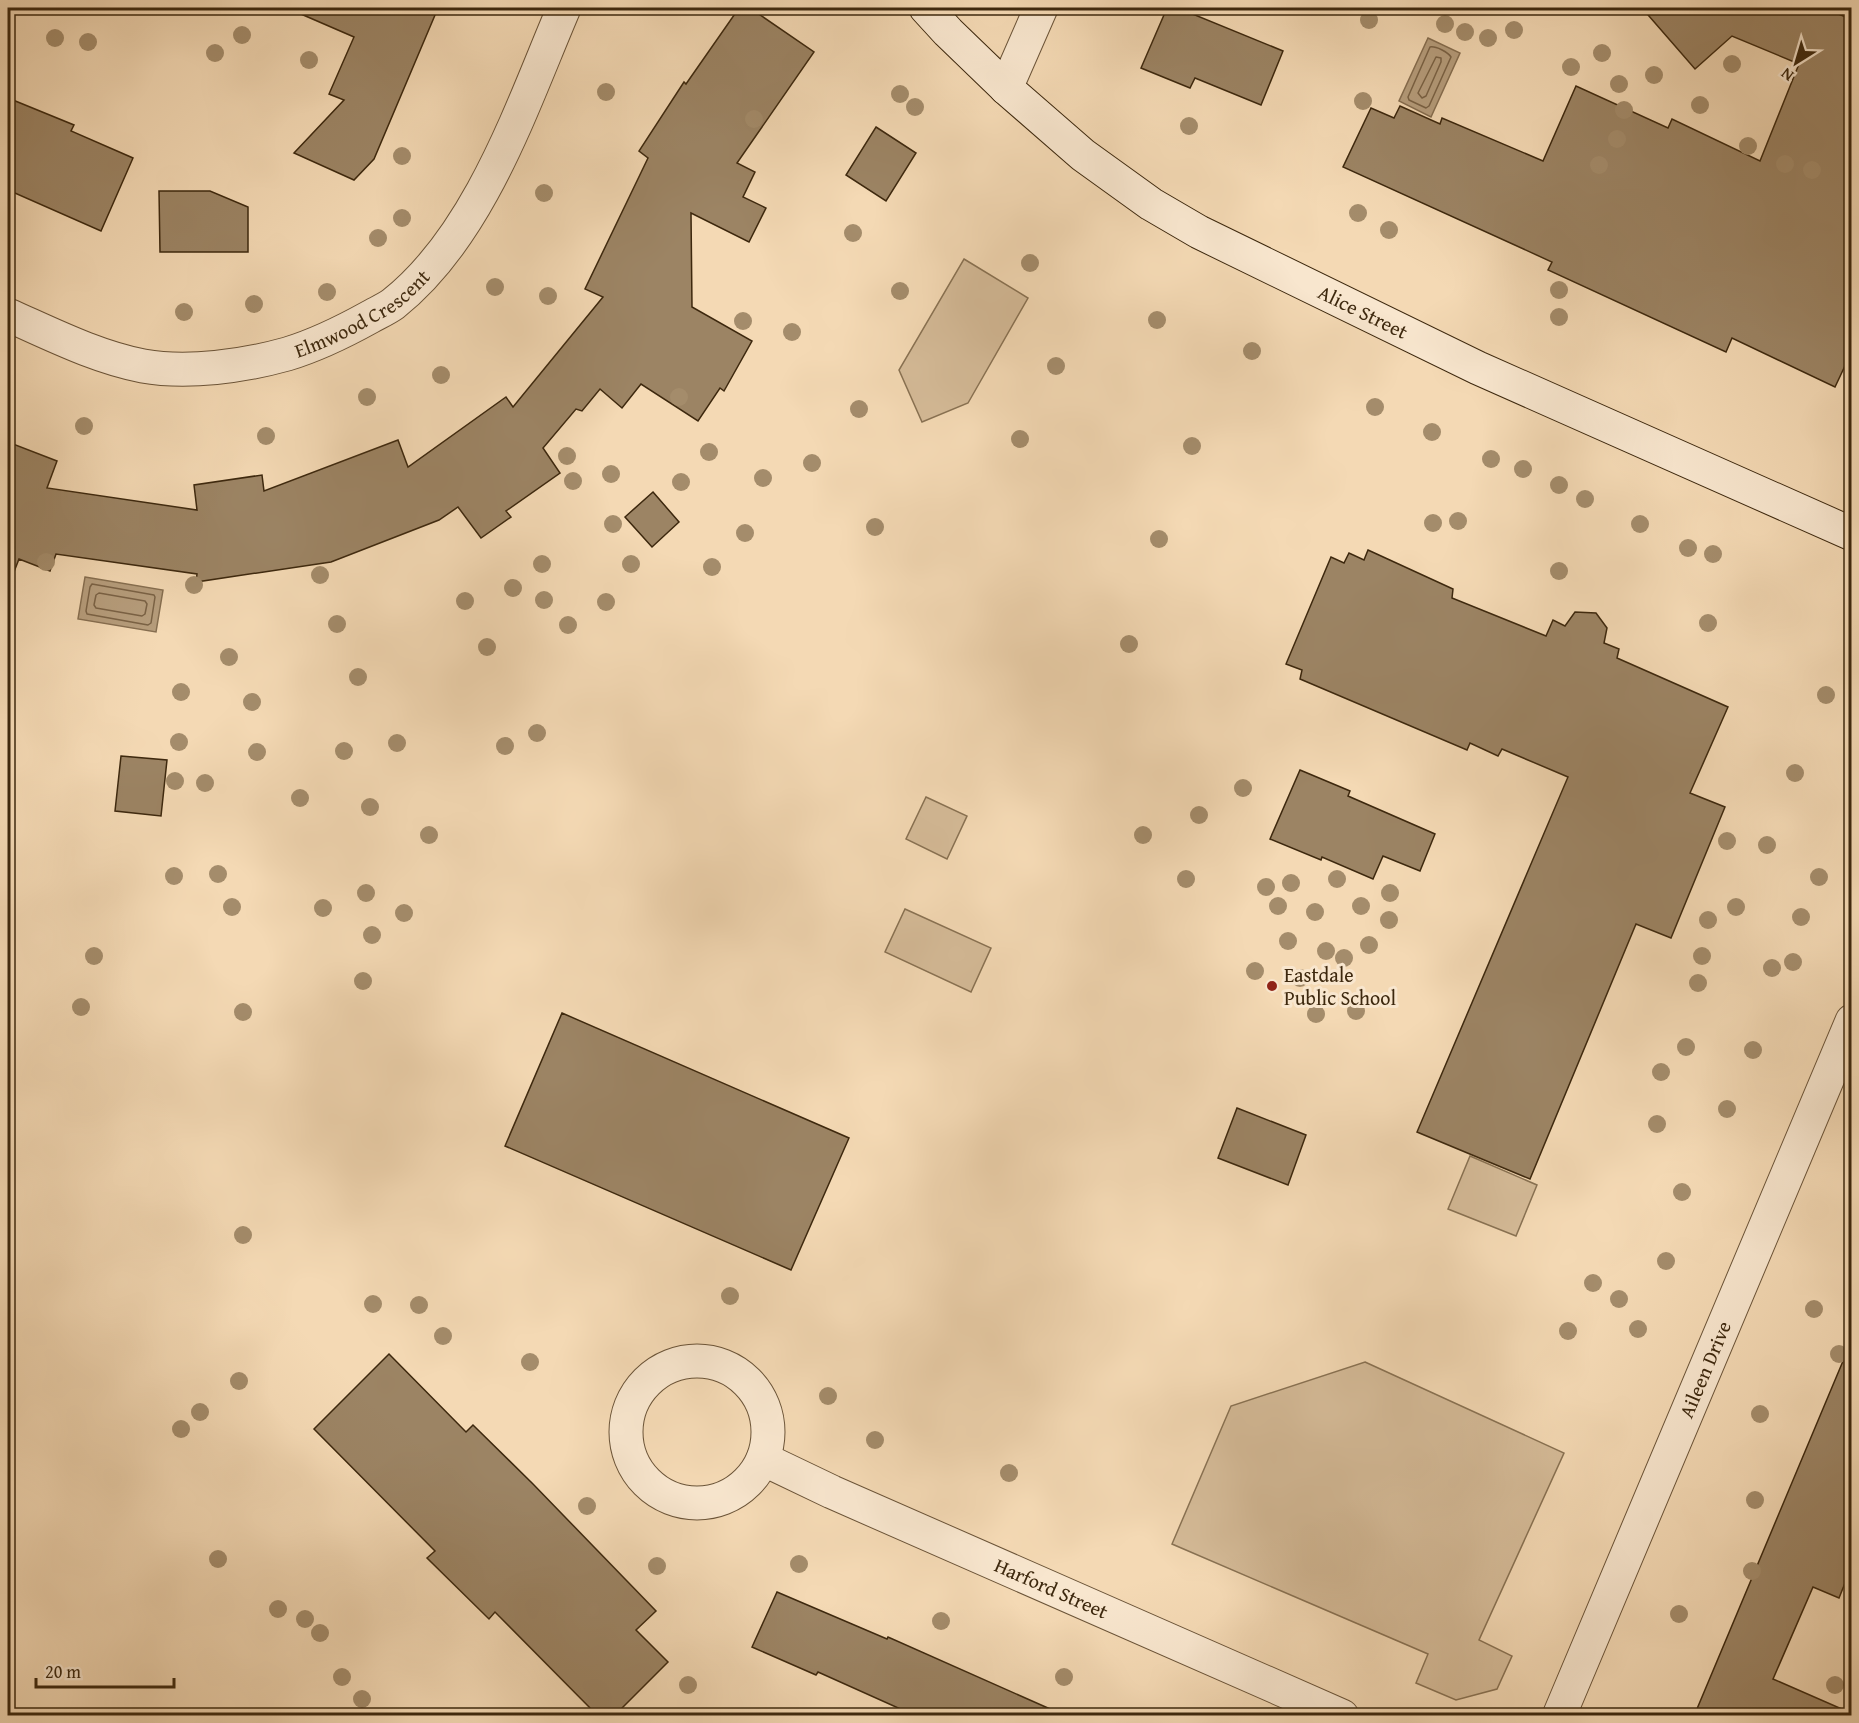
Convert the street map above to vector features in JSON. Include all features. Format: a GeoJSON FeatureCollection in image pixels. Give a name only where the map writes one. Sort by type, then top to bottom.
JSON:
{"type":"FeatureCollection","features":[{"type":"Feature","properties":{"kind":"street","name":"Elmwood Crescent"},"geometry":{"type":"LineString","coordinates":[[8,315],[62,339],[118,359],[140,365],[175,369],[257,363],[337,336],[393,304],[424,273],[461,227],[490,177],[564,8]]}},
{"type":"Feature","properties":{"kind":"street","name":"Alice Street"},"geometry":{"type":"LineString","coordinates":[[926,8],[1006,88],[1067,141],[1112,177],[1151,204],[1199,232],[1478,368],[1851,534]]}},
{"type":"Feature","properties":{"kind":"street"},"geometry":{"type":"LineString","coordinates":[[1006,88],[1041,8]]}},
{"type":"Feature","properties":{"kind":"street","name":"Aileen Drive"},"geometry":{"type":"LineString","coordinates":[[1559,1716],[1851,1021]]}},
{"type":"Feature","properties":{"kind":"street"},"geometry":{"type":"LineString","coordinates":[[705,1361],[737,1373],[755,1390],[765,1410],[768,1435],[763,1459],[745,1486],[724,1499],[697,1503],[672,1499],[643,1479],[630,1458],[626,1435],[629,1411],[649,1379],[680,1362],[705,1361]]}},
{"type":"Feature","properties":{"kind":"street","name":"Harford Street"},"geometry":{"type":"LineString","coordinates":[[763,1459],[832,1492],[1342,1716]]}},
{"type":"Feature","properties":{"kind":"shaded area"},"geometry":{"type":"Polygon","coordinates":[[[964,259],[1028,298],[968,403],[922,422],[899,370],[964,259]]]}},
{"type":"Feature","properties":{"kind":"shaded area"},"geometry":{"type":"Polygon","coordinates":[[[926,797],[967,816],[947,859],[906,839],[926,797]]]}},
{"type":"Feature","properties":{"kind":"shaded area"},"geometry":{"type":"Polygon","coordinates":[[[905,909],[991,948],[971,992],[885,952],[905,909]]]}},
{"type":"Feature","properties":{"kind":"shaded area"},"geometry":{"type":"Polygon","coordinates":[[[1470,1156],[1537,1185],[1516,1236],[1448,1209],[1470,1156]]]}},
{"type":"Feature","properties":{"kind":"shaded area"},"geometry":{"type":"Polygon","coordinates":[[[1365,1362],[1564,1453],[1479,1640],[1512,1656],[1497,1689],[1456,1700],[1416,1683],[1428,1654],[1172,1544],[1231,1406],[1365,1362]]]}},
{"type":"Feature","properties":{"kind":"water"},"geometry":{"type":"Polygon","coordinates":[[[1428,38],[1460,53],[1431,117],[1399,101],[1428,38]]]}},
{"type":"Feature","properties":{"kind":"water"},"geometry":{"type":"Polygon","coordinates":[[[85,577],[163,590],[156,632],[78,619],[85,577]]]}},
{"type":"Feature","properties":{"kind":"building"},"geometry":{"type":"Polygon","coordinates":[[[287,8],[438,8],[374,159],[354,180],[294,153],[344,100],[329,94],[354,37],[287,8]]]}},
{"type":"Feature","properties":{"kind":"building"},"geometry":{"type":"Polygon","coordinates":[[[739,8],[750,8],[814,52],[737,163],[755,172],[743,197],[766,208],[749,242],[691,213],[692,307],[752,341],[724,391],[720,388],[698,421],[641,384],[622,408],[600,389],[582,411],[576,409],[543,448],[560,473],[506,511],[511,517],[481,538],[458,507],[439,520],[331,562],[196,582],[197,574],[56,554],[50,571],[19,559],[10,582],[8,582],[8,442],[57,461],[47,488],[197,510],[194,485],[262,475],[264,491],[398,440],[408,467],[506,397],[513,407],[603,297],[585,289],[648,158],[639,151],[684,82],[686,84],[739,8]]]}},
{"type":"Feature","properties":{"kind":"building"},"geometry":{"type":"Polygon","coordinates":[[[1167,8],[1178,8],[1283,51],[1261,105],[1195,78],[1190,88],[1141,68],[1167,8]]]}},
{"type":"Feature","properties":{"kind":"building"},"geometry":{"type":"Polygon","coordinates":[[[1642,8],[1823,8],[1851,19],[1851,353],[1835,387],[1732,338],[1726,352],[1548,270],[1552,262],[1343,167],[1371,108],[1394,118],[1400,106],[1440,124],[1442,118],[1543,161],[1576,86],[1668,128],[1672,119],[1760,161],[1799,64],[1732,36],[1695,69],[1642,8]]]}},
{"type":"Feature","properties":{"kind":"building"},"geometry":{"type":"Polygon","coordinates":[[[8,98],[74,125],[71,131],[133,158],[101,231],[8,190],[8,98]]]}},
{"type":"Feature","properties":{"kind":"building"},"geometry":{"type":"Polygon","coordinates":[[[876,127],[916,153],[886,201],[846,175],[876,127]]]}},
{"type":"Feature","properties":{"kind":"building"},"geometry":{"type":"Polygon","coordinates":[[[159,191],[210,191],[248,207],[248,252],[160,252],[159,191]]]}},
{"type":"Feature","properties":{"kind":"building"},"geometry":{"type":"Polygon","coordinates":[[[653,492],[679,522],[652,547],[625,517],[653,492]]]}},
{"type":"Feature","properties":{"kind":"building"},"geometry":{"type":"Polygon","coordinates":[[[1368,550],[1453,589],[1452,598],[1546,636],[1553,620],[1565,626],[1575,612],[1596,613],[1607,628],[1604,643],[1619,649],[1617,658],[1728,707],[1690,793],[1725,807],[1671,938],[1636,924],[1530,1179],[1417,1132],[1568,777],[1502,749],[1498,756],[1470,743],[1467,750],[1300,679],[1302,670],[1286,664],[1331,557],[1344,563],[1349,553],[1364,560],[1368,550]]]}},
{"type":"Feature","properties":{"kind":"building"},"geometry":{"type":"Polygon","coordinates":[[[121,756],[167,760],[161,816],[115,811],[121,756]]]}},
{"type":"Feature","properties":{"kind":"building"},"geometry":{"type":"Polygon","coordinates":[[[1300,770],[1350,791],[1348,796],[1435,834],[1420,871],[1383,856],[1373,879],[1322,857],[1321,860],[1270,839],[1300,770]]]}},
{"type":"Feature","properties":{"kind":"building"},"geometry":{"type":"Polygon","coordinates":[[[562,1013],[849,1138],[791,1270],[505,1146],[562,1013]]]}},
{"type":"Feature","properties":{"kind":"building"},"geometry":{"type":"Polygon","coordinates":[[[1237,1108],[1306,1135],[1288,1185],[1218,1158],[1237,1108]]]}},
{"type":"Feature","properties":{"kind":"building"},"geometry":{"type":"Polygon","coordinates":[[[1851,1342],[1851,1568],[1839,1598],[1813,1587],[1773,1679],[1851,1713],[1851,1716],[1694,1716],[1851,1342]]]}},
{"type":"Feature","properties":{"kind":"building"},"geometry":{"type":"Polygon","coordinates":[[[389,1354],[466,1432],[473,1425],[656,1611],[636,1630],[668,1662],[614,1716],[598,1716],[495,1612],[489,1619],[427,1558],[435,1551],[314,1429],[389,1354]]]}},
{"type":"Feature","properties":{"kind":"building"},"geometry":{"type":"Polygon","coordinates":[[[777,1592],[887,1639],[888,1637],[1066,1716],[916,1716],[818,1672],[816,1675],[752,1647],[777,1592]]]}},
{"type":"Feature","properties":{"kind":"place","name":"Eastdale Public School"},"geometry":{"type":"Point","coordinates":[1272,986]}}]}
